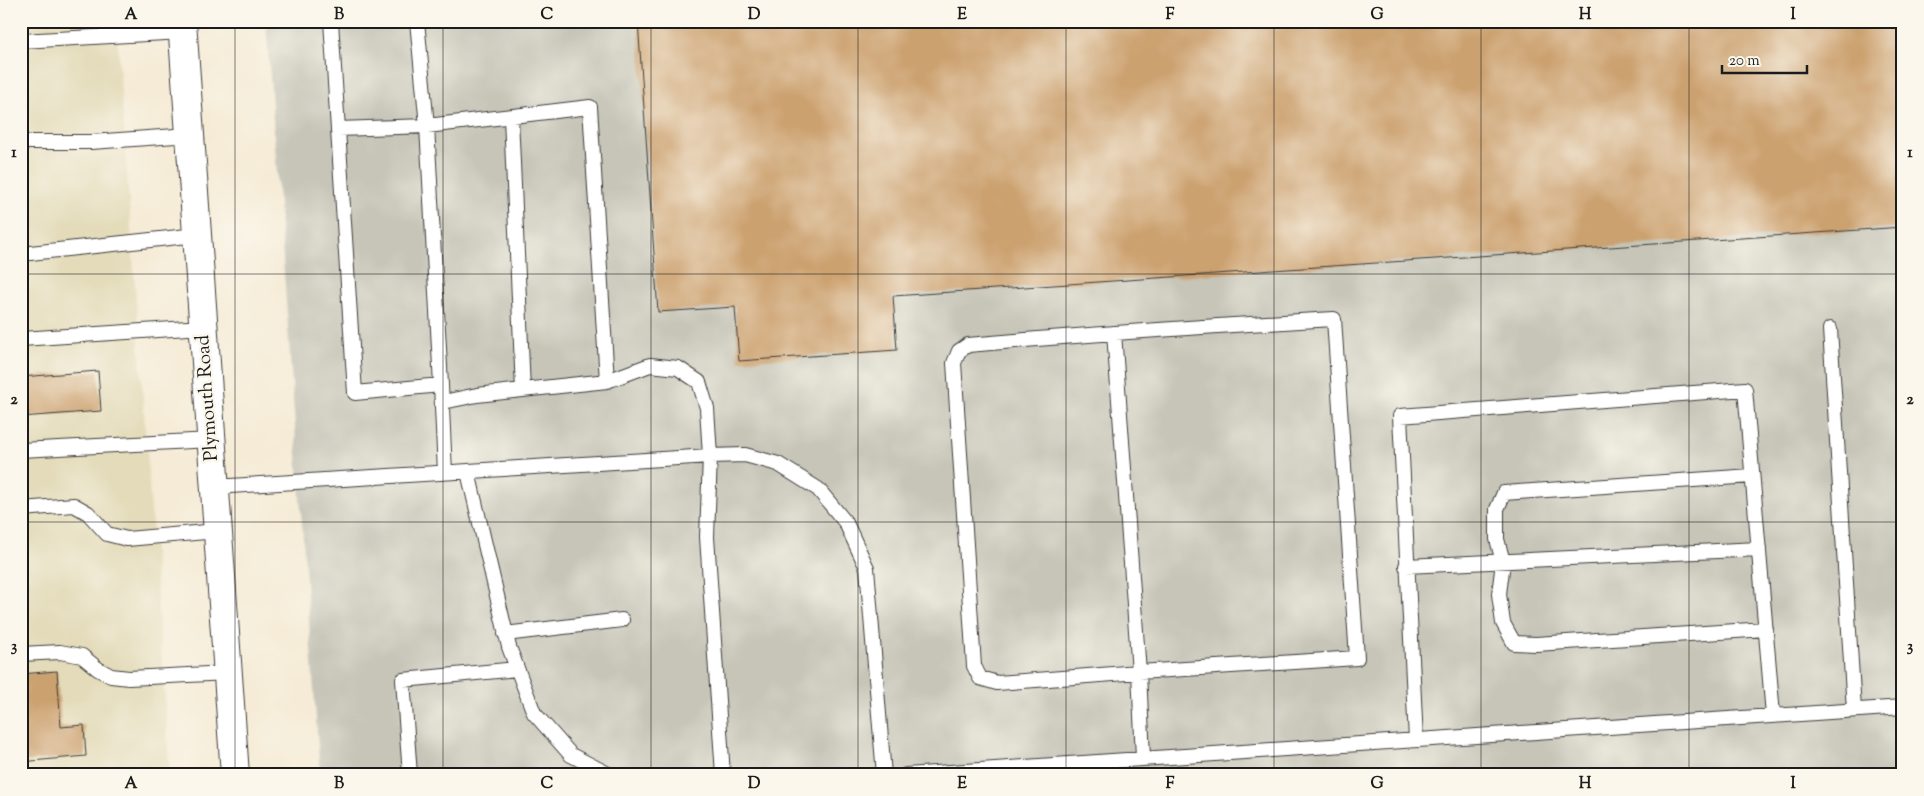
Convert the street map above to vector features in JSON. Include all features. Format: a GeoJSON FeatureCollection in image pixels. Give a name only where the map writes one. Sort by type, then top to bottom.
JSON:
{"type":"FeatureCollection","features":[{"type":"Feature","properties":{"kind":"main road","name":"Plymouth Road"},"geometry":{"type":"LineString","coordinates":[[182,27],[234,775]]}},
{"type":"Feature","properties":{"kind":"lane"},"geometry":{"type":"LineString","coordinates":[[332,21],[355,393],[441,386]]}},
{"type":"Feature","properties":{"kind":"lane"},"geometry":{"type":"LineString","coordinates":[[417,21],[427,126],[443,402],[445,473]]}},
{"type":"Feature","properties":{"kind":"lane"},"geometry":{"type":"LineString","coordinates":[[21,41],[182,27]]}},
{"type":"Feature","properties":{"kind":"lane"},"geometry":{"type":"LineString","coordinates":[[338,129],[427,126],[590,108],[608,381]]}},
{"type":"Feature","properties":{"kind":"lane"},"geometry":{"type":"LineString","coordinates":[[511,116],[523,390]]}},
{"type":"Feature","properties":{"kind":"lane"},"geometry":{"type":"LineString","coordinates":[[21,142],[91,142],[190,135]]}},
{"type":"Feature","properties":{"kind":"lane"},"geometry":{"type":"LineString","coordinates":[[21,254],[197,235]]}},
{"type":"Feature","properties":{"kind":"lane"},"geometry":{"type":"LineString","coordinates":[[1334,319],[1357,658],[1139,672],[997,683],[980,678],[974,666],[954,363],[959,351],[968,345],[1114,333],[1334,319]]}},
{"type":"Feature","properties":{"kind":"lane"},"geometry":{"type":"LineString","coordinates":[[21,339],[203,326]]}},
{"type":"Feature","properties":{"kind":"lane"},"geometry":{"type":"LineString","coordinates":[[1830,329],[1854,710]]}},
{"type":"Feature","properties":{"kind":"lane"},"geometry":{"type":"LineString","coordinates":[[1114,333],[1139,672],[1143,758]]}},
{"type":"Feature","properties":{"kind":"lane"},"geometry":{"type":"LineString","coordinates":[[443,402],[477,395],[608,381],[650,364],[678,368],[699,382],[707,408],[710,456],[707,537],[723,775]]}},
{"type":"Feature","properties":{"kind":"lane"},"geometry":{"type":"LineString","coordinates":[[1416,740],[1400,416],[1745,389],[1773,716]]}},
{"type":"Feature","properties":{"kind":"lane"},"geometry":{"type":"LineString","coordinates":[[21,450],[211,440]]}},
{"type":"Feature","properties":{"kind":"lane"},"geometry":{"type":"LineString","coordinates":[[214,487],[710,456],[745,455],[778,464],[818,489],[846,523],[867,568],[884,775]]}},
{"type":"Feature","properties":{"kind":"lane"},"geometry":{"type":"LineString","coordinates":[[468,472],[505,634],[534,713],[571,755],[610,775]]}},
{"type":"Feature","properties":{"kind":"lane"},"geometry":{"type":"LineString","coordinates":[[1752,476],[1504,493],[1497,509],[1497,540],[1503,562],[1499,594],[1503,623],[1514,643],[1536,644],[1766,629]]}},
{"type":"Feature","properties":{"kind":"lane"},"geometry":{"type":"LineString","coordinates":[[21,509],[74,505],[88,513],[108,534],[127,539],[217,531]]}},
{"type":"Feature","properties":{"kind":"lane"},"geometry":{"type":"LineString","coordinates":[[1406,566],[1759,549]]}},
{"type":"Feature","properties":{"kind":"lane"},"geometry":{"type":"LineString","coordinates":[[505,634],[622,620]]}},
{"type":"Feature","properties":{"kind":"lane"},"geometry":{"type":"LineString","coordinates":[[21,654],[60,652],[82,656],[98,669],[112,676],[130,678],[228,673]]}},
{"type":"Feature","properties":{"kind":"lane"},"geometry":{"type":"LineString","coordinates":[[410,775],[404,680],[517,669]]}},
{"type":"Feature","properties":{"kind":"lane"},"geometry":{"type":"LineString","coordinates":[[906,775],[1903,707]]}},
{"type":"Feature","properties":{"kind":"shaded area"},"geometry":{"type":"Polygon","coordinates":[[[21,21],[116,21],[170,775],[21,775],[21,21]]]}},
{"type":"Feature","properties":{"kind":"shaded area"},"geometry":{"type":"Polygon","coordinates":[[[266,21],[1903,21],[1903,775],[320,775],[266,21]]]}},
{"type":"Feature","properties":{"kind":"building"},"geometry":{"type":"Polygon","coordinates":[[[638,21],[1903,21],[1903,227],[893,296],[897,350],[739,361],[735,307],[658,312],[638,21]]]}},
{"type":"Feature","properties":{"kind":"building"},"geometry":{"type":"Polygon","coordinates":[[[98,371],[101,411],[21,417],[21,377],[98,371]]]}},
{"type":"Feature","properties":{"kind":"building"},"geometry":{"type":"Polygon","coordinates":[[[57,671],[61,727],[84,725],[86,756],[21,762],[21,674],[57,671]]]}}]}
